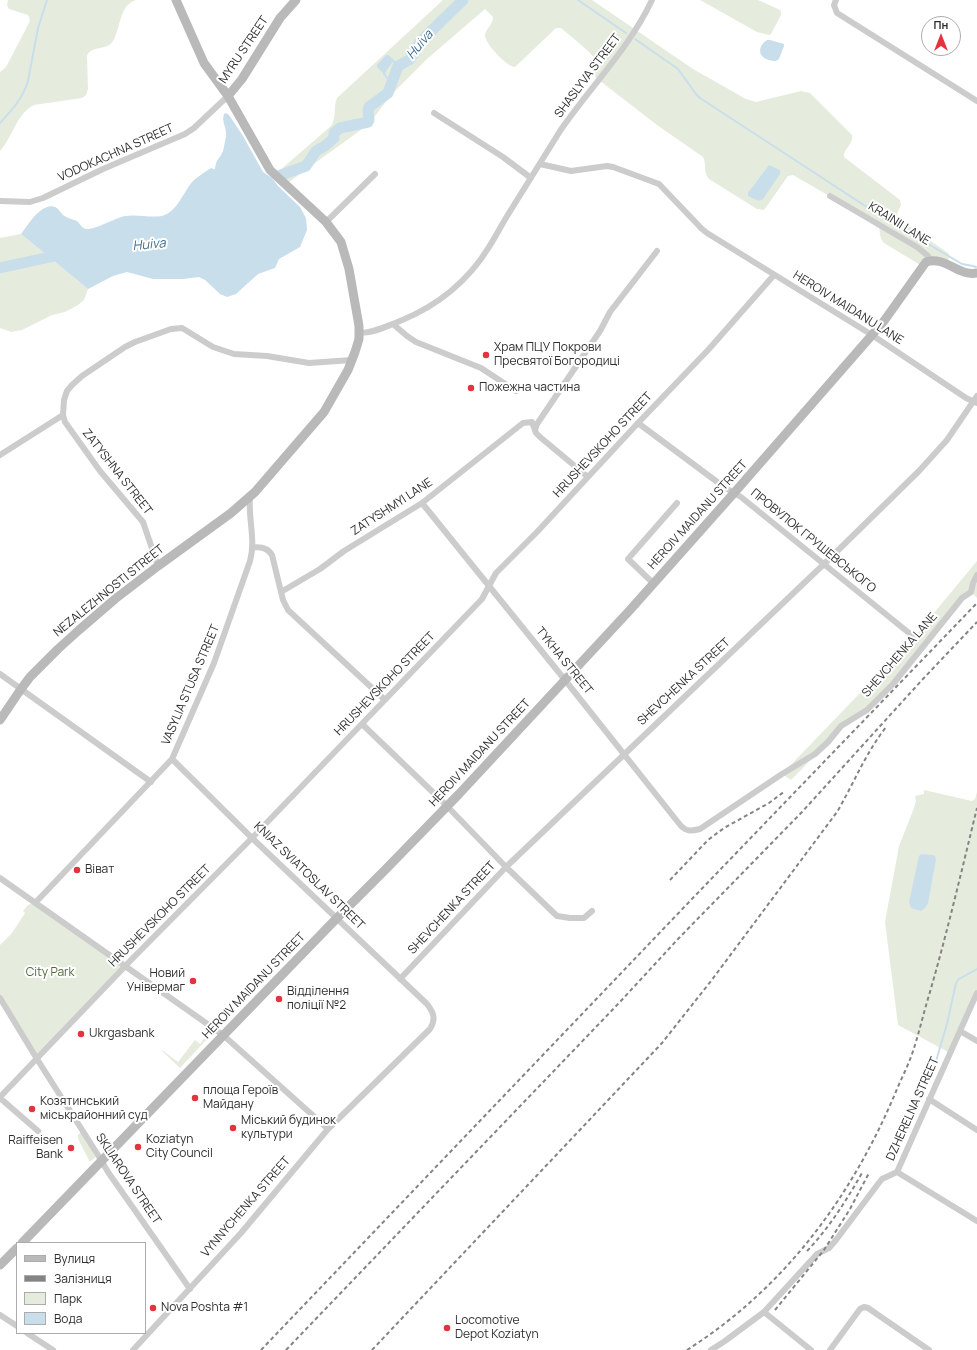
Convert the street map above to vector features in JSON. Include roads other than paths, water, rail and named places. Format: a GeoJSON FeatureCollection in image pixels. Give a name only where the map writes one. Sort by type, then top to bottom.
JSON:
{"type":"FeatureCollection","features":[{"type":"Feature","properties":{"kind":"street"},"geometry":{"type":"LineString","coordinates":[[176,0],[204,63],[228,96],[270,170],[326,222],[340,239],[345,251],[360,332]]}},
{"type":"Feature","properties":{"kind":"street","name":"MYRU STREET"},"geometry":{"type":"LineString","coordinates":[[228,96],[242,80],[280,18],[296,0]]}},
{"type":"Feature","properties":{"kind":"street","name":"SHASLYVA STREET"},"geometry":{"type":"LineString","coordinates":[[360,332],[369,332],[394,324],[419,313],[443,298],[458,286],[489,248],[561,130],[634,33],[652,0]]}},
{"type":"Feature","properties":{"kind":"street"},"geometry":{"type":"LineString","coordinates":[[836,0],[834,5],[837,13],[977,102]]}},
{"type":"Feature","properties":{"kind":"street","name":"VODOKACHNA STREET"},"geometry":{"type":"LineString","coordinates":[[0,201],[30,202],[43,198],[103,169],[185,134],[194,128],[228,96]]}},
{"type":"Feature","properties":{"kind":"street"},"geometry":{"type":"LineString","coordinates":[[434,112],[503,157],[531,178]]}},
{"type":"Feature","properties":{"kind":"street","name":"HEROIV MAIDANU LANE"},"geometry":{"type":"LineString","coordinates":[[540,164],[571,171],[608,166],[654,182],[664,188],[707,233],[872,335],[966,398],[976,400]]}},
{"type":"Feature","properties":{"kind":"street"},"geometry":{"type":"LineString","coordinates":[[326,222],[376,174]]}},
{"type":"Feature","properties":{"kind":"street","name":"KRAINII LANE"},"geometry":{"type":"LineString","coordinates":[[830,196],[917,247],[931,260],[943,262],[966,273],[976,274]]}},
{"type":"Feature","properties":{"kind":"street"},"geometry":{"type":"LineString","coordinates":[[588,478],[540,437],[535,430],[537,424],[600,331],[610,312],[657,251]]}},
{"type":"Feature","properties":{"kind":"street","name":"HEROIV MAIDANU STREET"},"geometry":{"type":"LineString","coordinates":[[23,1242],[336,918],[447,807],[630,610],[872,335],[884,321],[922,266],[931,260]]}},
{"type":"Feature","properties":{"kind":"street","name":"HRUSHEVSKOHO STREET"},"geometry":{"type":"LineString","coordinates":[[0,1098],[482,599],[496,573],[537,532],[638,423],[710,349],[774,275]]}},
{"type":"Feature","properties":{"kind":"street"},"geometry":{"type":"LineString","coordinates":[[394,324],[416,342],[481,368],[516,391]]}},
{"type":"Feature","properties":{"kind":"street"},"geometry":{"type":"LineString","coordinates":[[0,456],[63,415],[64,400],[67,391],[82,376],[134,342],[171,328],[182,328],[213,347],[234,354],[267,356],[310,363],[352,360]]}},
{"type":"Feature","properties":{"kind":"street","name":"NEZALEZHNOSTI STREET"},"geometry":{"type":"LineString","coordinates":[[0,720],[20,689],[41,665],[79,630],[115,599],[231,513],[250,497],[324,412],[343,380],[352,360],[360,332]]}},
{"type":"Feature","properties":{"kind":"street","name":"SHEVCHENKA STREET"},"geometry":{"type":"LineString","coordinates":[[400,979],[506,867],[824,564],[934,455],[947,440],[976,400]]}},
{"type":"Feature","properties":{"kind":"street","name":"ZATYSHNA STREET"},"geometry":{"type":"LineString","coordinates":[[63,415],[66,422],[100,470],[143,522],[158,566]]}},
{"type":"Feature","properties":{"kind":"street","name":"ZATYSHMYI LANE"},"geometry":{"type":"LineString","coordinates":[[281,592],[320,570],[344,551],[422,504],[523,423],[532,422],[535,430]]}},
{"type":"Feature","properties":{"kind":"street","name":"ПРОВУЛОК ГРУШЕВСЬКОГО"},"geometry":{"type":"LineString","coordinates":[[638,423],[741,497],[914,637]]}},
{"type":"Feature","properties":{"kind":"street","name":"VASYLIA STUSA STREET"},"geometry":{"type":"LineString","coordinates":[[36,902],[172,759],[214,663],[246,575],[253,547],[249,513],[250,497]]}},
{"type":"Feature","properties":{"kind":"street"},"geometry":{"type":"LineString","coordinates":[[654,583],[628,559],[677,503]]}},
{"type":"Feature","properties":{"kind":"street","name":"TYKHA STREET"},"geometry":{"type":"LineString","coordinates":[[422,504],[681,826],[685,830],[689,831]]}},
{"type":"Feature","properties":{"kind":"street"},"geometry":{"type":"LineString","coordinates":[[253,547],[270,551],[274,559],[283,600],[288,610],[385,700]]}},
{"type":"Feature","properties":{"kind":"street","name":"SHEVCHENKA LANE"},"geometry":{"type":"LineString","coordinates":[[689,831],[700,829],[782,774],[815,754],[828,742],[841,726],[867,710],[893,684],[962,598],[971,592],[977,575]]}},
{"type":"Feature","properties":{"kind":"street"},"geometry":{"type":"LineString","coordinates":[[0,674],[151,782]]}},
{"type":"Feature","properties":{"kind":"street"},"geometry":{"type":"LineString","coordinates":[[362,724],[557,916],[584,918],[592,911]]}},
{"type":"Feature","properties":{"kind":"street","name":"KNIAZ SVIATOSLAV STREET"},"geometry":{"type":"LineString","coordinates":[[172,759],[252,838],[431,1008]]}},
{"type":"Feature","properties":{"kind":"street"},"geometry":{"type":"LineString","coordinates":[[0,878],[223,1035],[328,1129]]}},
{"type":"Feature","properties":{"kind":"street","name":"DZHERELNA STREET"},"geometry":{"type":"LineString","coordinates":[[711,1350],[764,1312],[817,1254],[829,1248],[882,1179],[897,1172],[977,993]]}},
{"type":"Feature","properties":{"kind":"street","name":"SKLIAROVA STREET"},"geometry":{"type":"LineString","coordinates":[[0,998],[108,1172],[190,1289]]}},
{"type":"Feature","properties":{"kind":"street","name":"VYNNYCHENKA STREET"},"geometry":{"type":"LineString","coordinates":[[133,1350],[241,1233],[328,1129],[430,1029],[434,1019],[431,1008]]}},
{"type":"Feature","properties":{"kind":"street"},"geometry":{"type":"LineString","coordinates":[[960,1031],[977,1042]]}},
{"type":"Feature","properties":{"kind":"street"},"geometry":{"type":"LineString","coordinates":[[0,1098],[38,1131]]}},
{"type":"Feature","properties":{"kind":"street"},"geometry":{"type":"LineString","coordinates":[[929,1100],[977,1130]]}},
{"type":"Feature","properties":{"kind":"street"},"geometry":{"type":"LineString","coordinates":[[897,1172],[977,1221]]}},
{"type":"Feature","properties":{"kind":"street"},"geometry":{"type":"LineString","coordinates":[[0,1265],[16,1249]]}},
{"type":"Feature","properties":{"kind":"street"},"geometry":{"type":"LineString","coordinates":[[830,1350],[862,1307],[866,1306],[930,1350]]}},
{"type":"Feature","properties":{"kind":"street"},"geometry":{"type":"LineString","coordinates":[[764,1312],[811,1350]]}},
{"type":"Feature","properties":{"kind":"street"},"geometry":{"type":"LineString","coordinates":[[0,1315],[16,1325]]}},
{"type":"Feature","properties":{"kind":"street"},"geometry":{"type":"LineString","coordinates":[[29,1334],[53,1350]]}},
{"type":"Feature","properties":{"kind":"water"},"geometry":{"type":"Polygon","coordinates":[[[767,40],[784,44],[779,59],[776,61],[767,60],[760,53],[760,48],[767,40]]]}},
{"type":"Feature","properties":{"kind":"water"},"geometry":{"type":"Polygon","coordinates":[[[386,55],[394,60],[386,71],[385,75],[377,67],[377,65],[386,55]]]}},
{"type":"Feature","properties":{"kind":"water"},"geometry":{"type":"Polygon","coordinates":[[[226,113],[229,115],[243,136],[263,172],[272,178],[278,186],[300,207],[306,218],[307,230],[300,247],[279,259],[275,268],[258,274],[236,294],[227,297],[220,294],[205,280],[199,277],[183,279],[153,279],[127,272],[113,276],[88,289],[21,234],[36,214],[46,207],[52,206],[57,208],[68,218],[77,221],[83,228],[86,229],[94,228],[125,216],[162,216],[167,214],[176,206],[192,182],[211,168],[215,169],[216,163],[223,151],[226,136],[223,117],[226,113]]]}},
{"type":"Feature","properties":{"kind":"water"},"geometry":{"type":"Polygon","coordinates":[[[769,165],[780,170],[780,174],[763,199],[759,201],[748,196],[748,193],[769,165]]]}},
{"type":"Feature","properties":{"kind":"water"},"geometry":{"type":"Polygon","coordinates":[[[921,854],[933,855],[936,859],[928,903],[921,911],[911,908],[909,902],[919,856],[921,854]]]}},
{"type":"Feature","properties":{"kind":"waterway"},"geometry":{"type":"LineString","coordinates":[[0,123],[17,104],[26,87],[38,28],[47,0]]}},
{"type":"Feature","properties":{"kind":"waterway","name":"Huiva"},"geometry":{"type":"LineString","coordinates":[[281,175],[306,166],[316,151],[325,146],[334,138],[334,133],[340,128],[368,122],[369,107],[388,93],[398,66],[409,60],[420,42],[463,0]]}},
{"type":"Feature","properties":{"kind":"waterway"},"geometry":{"type":"LineString","coordinates":[[578,0],[626,33]]}},
{"type":"Feature","properties":{"kind":"waterway"},"geometry":{"type":"LineString","coordinates":[[635,39],[678,69],[700,98],[879,215],[962,264],[976,267]]}},
{"type":"Feature","properties":{"kind":"waterway"},"geometry":{"type":"LineString","coordinates":[[392,61],[400,64]]}},
{"type":"Feature","properties":{"kind":"waterway"},"geometry":{"type":"LineString","coordinates":[[384,74],[388,79],[392,80]]}},
{"type":"Feature","properties":{"kind":"waterway","name":"Huiva"},"geometry":{"type":"LineString","coordinates":[[0,268],[64,254]]}},
{"type":"Feature","properties":{"kind":"waterway"},"geometry":{"type":"LineString","coordinates":[[907,1129],[936,1061],[947,1024],[956,983],[959,979],[977,969]]}},
{"type":"Feature","properties":{"kind":"railway"},"geometry":{"type":"LineString","coordinates":[[261,1350],[977,603]]}},
{"type":"Feature","properties":{"kind":"railway"},"geometry":{"type":"LineString","coordinates":[[286,1350],[619,1003],[678,939],[802,812],[977,622]]}},
{"type":"Feature","properties":{"kind":"railway"},"geometry":{"type":"LineString","coordinates":[[372,1350],[662,1043],[711,981],[837,812],[866,757],[887,726]]}},
{"type":"Feature","properties":{"kind":"railway"},"geometry":{"type":"LineString","coordinates":[[670,880],[708,840],[724,828],[769,803],[785,791]]}},
{"type":"Feature","properties":{"kind":"railway"},"geometry":{"type":"LineString","coordinates":[[687,1350],[723,1325],[755,1298],[785,1268],[813,1236],[860,1166],[907,1067],[914,1048],[947,930],[977,808]]}},
{"type":"Feature","properties":{"kind":"railway"},"geometry":{"type":"LineString","coordinates":[[807,1251],[837,1214],[862,1173]]}},
{"type":"Feature","properties":{"kind":"railway"},"geometry":{"type":"LineString","coordinates":[[775,1310],[824,1250],[850,1209],[869,1173]]}},
{"type":"Feature","properties":{"kind":"place","name":"Храм ПЦУ Покрови Пресвятої Богородиці"},"geometry":{"type":"Point","coordinates":[486,355]}},
{"type":"Feature","properties":{"kind":"place","name":"Пожежна частина"},"geometry":{"type":"Point","coordinates":[471,388]}},
{"type":"Feature","properties":{"kind":"place","name":"Віват"},"geometry":{"type":"Point","coordinates":[77,870]}},
{"type":"Feature","properties":{"kind":"place","name":"Новий Універмаг"},"geometry":{"type":"Point","coordinates":[193,981]}},
{"type":"Feature","properties":{"kind":"place","name":"Відділення поліції №2"},"geometry":{"type":"Point","coordinates":[279,999]}},
{"type":"Feature","properties":{"kind":"place","name":"Ukrgasbank"},"geometry":{"type":"Point","coordinates":[81,1034]}},
{"type":"Feature","properties":{"kind":"place","name":"площа Героїв Майдану"},"geometry":{"type":"Point","coordinates":[195,1098]}},
{"type":"Feature","properties":{"kind":"place","name":"Козятинський міськрайонний суд"},"geometry":{"type":"Point","coordinates":[32,1109]}},
{"type":"Feature","properties":{"kind":"place","name":"Міський будинок культури"},"geometry":{"type":"Point","coordinates":[233,1128]}},
{"type":"Feature","properties":{"kind":"place","name":"Koziatyn City Council"},"geometry":{"type":"Point","coordinates":[138,1147]}},
{"type":"Feature","properties":{"kind":"place","name":"Raiffeisen Bank"},"geometry":{"type":"Point","coordinates":[71,1148]}},
{"type":"Feature","properties":{"kind":"place","name":"Nova Poshta #1"},"geometry":{"type":"Point","coordinates":[153,1308]}},
{"type":"Feature","properties":{"kind":"place","name":"Locomotive Depot Koziatyn"},"geometry":{"type":"Point","coordinates":[447,1328]}},
{"type":"Feature","properties":{"kind":"park label","name":"City Park"},"geometry":{"type":"Point","coordinates":[50,973]}}]}
